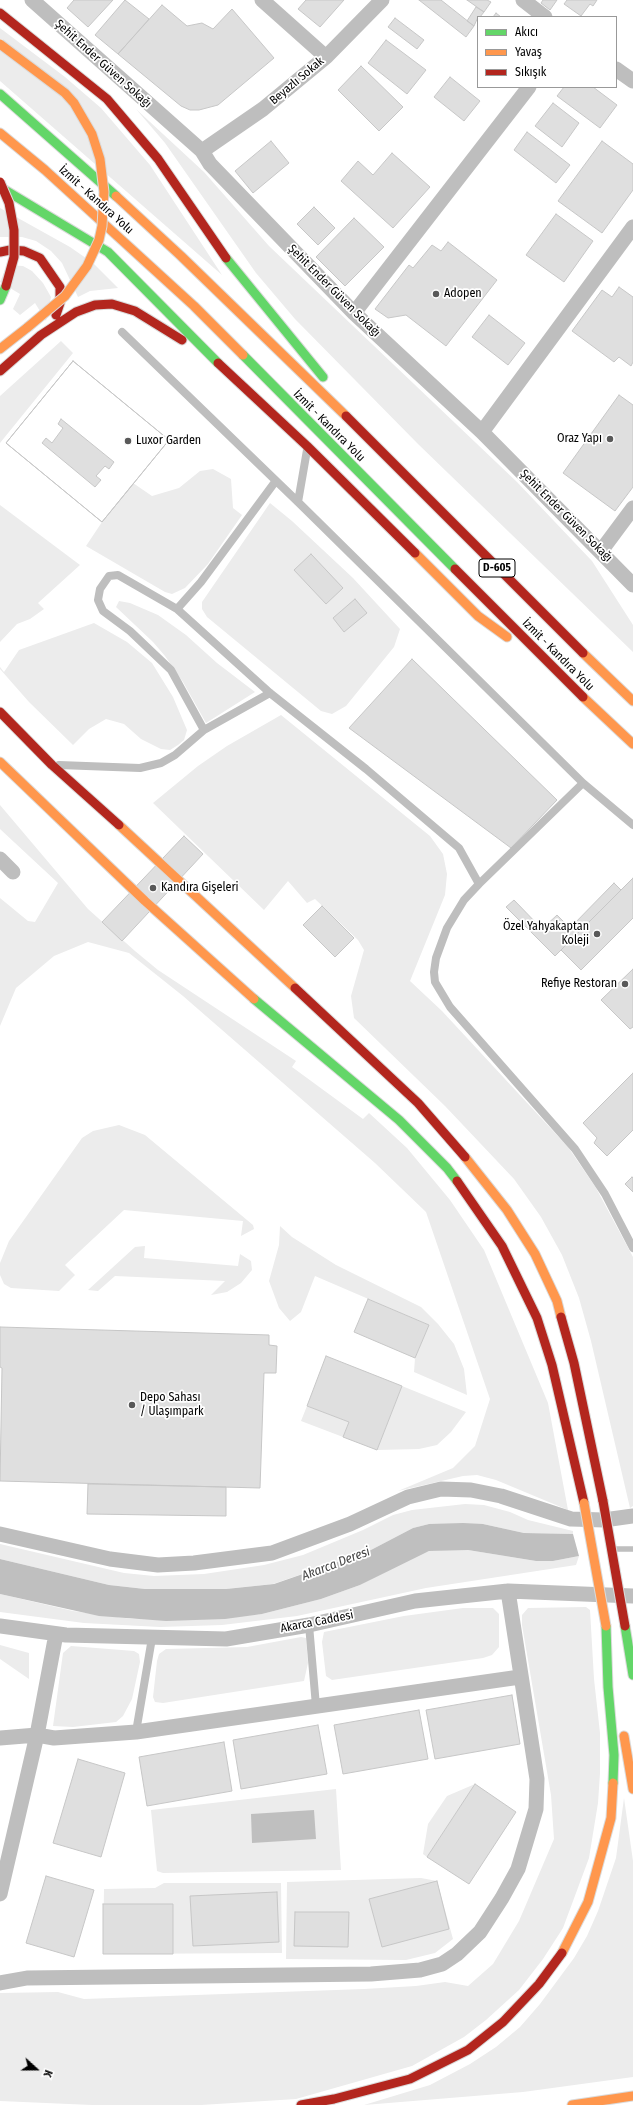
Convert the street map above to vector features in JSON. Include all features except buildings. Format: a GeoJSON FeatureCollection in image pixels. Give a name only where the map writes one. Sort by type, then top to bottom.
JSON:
{"type":"FeatureCollection","features":[{"type":"Feature","properties":{"kind":"highway"},"geometry":{"type":"LineString","coordinates":[[0,13],[107,99],[158,159],[230,264],[329,386],[364,433]]}},
{"type":"Feature","properties":{"kind":"highway"},"geometry":{"type":"LineString","coordinates":[[0,44],[65,93],[74,103],[92,134],[100,159],[104,192],[102,226],[99,240],[87,266],[65,296],[0,349]]}},
{"type":"Feature","properties":{"kind":"highway","name":"İzmit - Kandıra Yolu"},"geometry":{"type":"LineString","coordinates":[[0,94],[60,145],[182,256],[364,433],[546,618],[633,701]]}},
{"type":"Feature","properties":{"kind":"highway","name":"İzmit - Kandıra Yolu"},"geometry":{"type":"LineString","coordinates":[[0,133],[45,170],[194,306],[570,685],[633,744]]}},
{"type":"Feature","properties":{"kind":"highway"},"geometry":{"type":"LineString","coordinates":[[0,182],[9,203],[14,230],[14,257],[6,286],[0,300]]}},
{"type":"Feature","properties":{"kind":"highway"},"geometry":{"type":"LineString","coordinates":[[0,188],[108,252],[218,363],[307,446],[478,616],[570,685]]}},
{"type":"Feature","properties":{"kind":"highway"},"geometry":{"type":"LineString","coordinates":[[0,252],[10,250],[24,251],[33,254],[47,266],[58,283],[60,297],[58,309],[53,320],[41,335]]}},
{"type":"Feature","properties":{"kind":"highway"},"geometry":{"type":"LineString","coordinates":[[0,370],[41,335],[84,308],[112,304],[130,309],[146,316],[218,363]]}},
{"type":"Feature","properties":{"kind":"highway"},"geometry":{"type":"LineString","coordinates":[[0,712],[52,765],[174,875],[295,990],[418,1103],[471,1164],[507,1210],[535,1254],[557,1301],[574,1364],[603,1501],[633,1674]]}},
{"type":"Feature","properties":{"kind":"highway"},"geometry":{"type":"LineString","coordinates":[[0,762],[145,901],[278,1021],[398,1120],[447,1168],[470,1198],[502,1246],[537,1318],[552,1366],[584,1503],[620,1711]]}},
{"type":"Feature","properties":{"kind":"highway"},"geometry":{"type":"LineString","coordinates":[[603,1501],[630,1591]]}},
{"type":"Feature","properties":{"kind":"highway"},"geometry":{"type":"LineString","coordinates":[[301,2105],[334,2099],[410,2079],[441,2065],[468,2050],[503,2022],[540,1984],[565,1949],[588,1902],[611,1818],[614,1755],[608,1687],[606,1626]]}},
{"type":"Feature","properties":{"kind":"highway"},"geometry":{"type":"LineString","coordinates":[[622,1726],[633,1789]]}},
{"type":"Feature","properties":{"kind":"highway"},"geometry":{"type":"LineString","coordinates":[[572,2105],[633,2096]]}},
{"type":"Feature","properties":{"kind":"street","name":"Şehit Ender Güven Sokağı"},"geometry":{"type":"LineString","coordinates":[[32,0],[202,151],[210,164],[354,313],[482,432],[633,585]]}},
{"type":"Feature","properties":{"kind":"street"},"geometry":{"type":"LineString","coordinates":[[262,0],[326,57]]}},
{"type":"Feature","properties":{"kind":"street","name":"Beyazlı Sokak"},"geometry":{"type":"LineString","coordinates":[[202,151],[263,109],[326,57],[382,0]]}},
{"type":"Feature","properties":{"kind":"street"},"geometry":{"type":"LineString","coordinates":[[523,0],[544,16]]}},
{"type":"Feature","properties":{"kind":"street"},"geometry":{"type":"LineString","coordinates":[[617,70],[633,81]]}},
{"type":"Feature","properties":{"kind":"street"},"geometry":{"type":"LineString","coordinates":[[354,313],[528,88]]}},
{"type":"Feature","properties":{"kind":"street"},"geometry":{"type":"LineString","coordinates":[[482,432],[633,228]]}},
{"type":"Feature","properties":{"kind":"street"},"geometry":{"type":"LineString","coordinates":[[601,551],[633,508]]}},
{"type":"Feature","properties":{"kind":"street"},"geometry":{"type":"LineString","coordinates":[[0,860],[13,872]]}},
{"type":"Feature","properties":{"kind":"street"},"geometry":{"type":"LineString","coordinates":[[0,1534],[110,1559],[165,1564],[194,1563],[272,1553],[350,1524],[408,1497],[441,1489],[471,1490],[501,1496],[571,1519],[604,1520],[633,1516]]}},
{"type":"Feature","properties":{"kind":"street"},"geometry":{"type":"LineString","coordinates":[[0,1983],[27,1978],[371,1974],[420,1970],[442,1964],[457,1954],[480,1932],[502,1898],[518,1869],[536,1809],[537,1779],[520,1677],[508,1591]]}},
{"type":"Feature","properties":{"kind":"street","name":"Akarca Caddesi"},"geometry":{"type":"LineString","coordinates":[[0,1626],[56,1634],[226,1639],[309,1625],[415,1601],[508,1591],[630,1591]]}},
{"type":"Feature","properties":{"kind":"street"},"geometry":{"type":"LineString","coordinates":[[0,1894],[37,1735],[56,1634]]}},
{"type":"Feature","properties":{"kind":"street"},"geometry":{"type":"LineString","coordinates":[[0,1738],[37,1735],[54,1738],[136,1732],[520,1677]]}},
{"type":"Feature","properties":{"kind":"lane"},"geometry":{"type":"LineString","coordinates":[[122,332],[275,482],[298,502],[583,783],[633,825]]}},
{"type":"Feature","properties":{"kind":"lane"},"geometry":{"type":"LineString","coordinates":[[298,502],[307,446]]}},
{"type":"Feature","properties":{"kind":"lane"},"geometry":{"type":"LineString","coordinates":[[177,609],[202,582],[275,482]]}},
{"type":"Feature","properties":{"kind":"lane"},"geometry":{"type":"LineString","coordinates":[[204,730],[171,670],[130,631],[104,611],[98,600],[100,589],[109,576],[118,575],[177,609],[270,693],[453,842],[467,860],[479,884]]}},
{"type":"Feature","properties":{"kind":"lane"},"geometry":{"type":"LineString","coordinates":[[52,765],[140,768],[161,763],[175,755],[204,730],[270,693]]}},
{"type":"Feature","properties":{"kind":"lane"},"geometry":{"type":"LineString","coordinates":[[583,783],[464,900],[447,928],[436,958],[434,972],[435,982],[450,1007],[575,1149],[605,1194],[633,1248]]}},
{"type":"Feature","properties":{"kind":"lane"},"geometry":{"type":"LineString","coordinates":[[309,1625],[316,1706]]}},
{"type":"Feature","properties":{"kind":"lane"},"geometry":{"type":"LineString","coordinates":[[136,1732],[152,1638]]}},
{"type":"Feature","properties":{"kind":"shaded area"},"geometry":{"type":"Polygon","coordinates":[[[0,28],[65,77],[101,108],[150,165],[222,275],[0,81],[0,28]]]}},
{"type":"Feature","properties":{"kind":"shaded area"},"geometry":{"type":"Polygon","coordinates":[[[136,109],[204,172],[269,246],[517,482],[592,561],[633,625],[633,652],[418,444],[295,319],[256,273],[165,143],[136,109]]]}},
{"type":"Feature","properties":{"kind":"shaded area"},"geometry":{"type":"Polygon","coordinates":[[[0,208],[70,247],[93,263],[118,288],[90,291],[78,297],[62,263],[51,251],[36,241],[22,237],[0,237],[0,208]]]}},
{"type":"Feature","properties":{"kind":"shaded area"},"geometry":{"type":"Polygon","coordinates":[[[7,265],[23,266],[32,271],[43,283],[51,297],[46,321],[35,303],[20,315],[13,309],[20,294],[0,282],[7,265]]]}},
{"type":"Feature","properties":{"kind":"shaded area"},"geometry":{"type":"Polygon","coordinates":[[[61,341],[73,353],[0,443],[0,396],[61,341]]]}},
{"type":"Feature","properties":{"kind":"shaded area"},"geometry":{"type":"Polygon","coordinates":[[[213,469],[231,479],[233,508],[242,515],[208,564],[185,588],[172,594],[165,592],[86,546],[102,522],[133,483],[152,496],[179,488],[200,471],[213,469]]]}},
{"type":"Feature","properties":{"kind":"shaded area"},"geometry":{"type":"Polygon","coordinates":[[[270,503],[292,521],[353,578],[400,629],[394,647],[346,706],[332,714],[321,711],[207,617],[202,609],[202,602],[270,503]]]}},
{"type":"Feature","properties":{"kind":"shaded area"},"geometry":{"type":"Polygon","coordinates":[[[0,505],[80,565],[38,603],[44,609],[30,619],[17,624],[0,642],[0,505]]]}},
{"type":"Feature","properties":{"kind":"shaded area"},"geometry":{"type":"Polygon","coordinates":[[[119,601],[130,603],[158,615],[186,635],[217,663],[255,692],[206,723],[183,682],[165,656],[153,642],[116,607],[119,601]]]}},
{"type":"Feature","properties":{"kind":"shaded area"},"geometry":{"type":"Polygon","coordinates":[[[94,623],[127,642],[152,663],[173,697],[187,730],[184,740],[178,745],[170,750],[161,749],[141,739],[124,724],[106,719],[89,729],[73,745],[29,702],[0,669],[0,667],[4,672],[19,650],[94,623]]]}},
{"type":"Feature","properties":{"kind":"shaded area"},"geometry":{"type":"Polygon","coordinates":[[[281,715],[430,836],[443,854],[447,874],[445,895],[410,981],[442,1011],[568,1147],[596,1188],[633,1257],[633,1506],[630,1508],[591,1341],[579,1298],[562,1255],[541,1217],[514,1179],[445,1106],[354,1018],[351,996],[364,950],[358,940],[315,899],[307,903],[288,881],[264,910],[153,803],[198,766],[227,746],[281,715]]]}},
{"type":"Feature","properties":{"kind":"shaded area"},"geometry":{"type":"Polygon","coordinates":[[[0,805],[88,909],[135,951],[158,970],[296,1061],[292,1067],[363,1119],[369,1113],[407,1148],[450,1200],[484,1250],[548,1403],[568,1510],[496,1480],[477,1475],[463,1476],[398,1491],[453,1468],[475,1446],[490,1399],[426,1212],[375,1163],[183,996],[129,953],[88,942],[54,956],[16,988],[0,1026],[0,898],[28,921],[35,922],[58,883],[0,829],[0,805]]]}},
{"type":"Feature","properties":{"kind":"shaded area"},"geometry":{"type":"Polygon","coordinates":[[[119,1125],[145,1135],[253,1225],[254,1229],[241,1236],[243,1221],[124,1210],[65,1265],[75,1275],[59,1291],[11,1288],[4,1284],[0,1275],[0,1263],[9,1241],[82,1138],[93,1131],[119,1125]]]}},
{"type":"Feature","properties":{"kind":"shaded area"},"geometry":{"type":"Polygon","coordinates":[[[280,1226],[292,1237],[336,1265],[421,1307],[438,1324],[454,1344],[464,1369],[467,1395],[414,1372],[415,1358],[429,1325],[315,1276],[301,1312],[290,1321],[279,1308],[269,1281],[279,1245],[280,1226]]]}},
{"type":"Feature","properties":{"kind":"shaded area"},"geometry":{"type":"Polygon","coordinates":[[[145,1246],[144,1258],[238,1266],[240,1254],[251,1261],[252,1270],[241,1283],[227,1292],[211,1295],[225,1281],[115,1276],[98,1291],[88,1290],[135,1247],[145,1246]]]}},
{"type":"Feature","properties":{"kind":"shaded area"},"geometry":{"type":"Polygon","coordinates":[[[402,1386],[466,1412],[451,1432],[437,1445],[419,1449],[377,1450],[402,1386]]]}},
{"type":"Feature","properties":{"kind":"shaded area"},"geometry":{"type":"Polygon","coordinates":[[[307,1406],[349,1422],[343,1437],[301,1421],[307,1406]]]}},
{"type":"Feature","properties":{"kind":"shaded area"},"geometry":{"type":"Polygon","coordinates":[[[465,1504],[484,1505],[510,1512],[528,1520],[573,1531],[573,1534],[524,1533],[483,1524],[429,1524],[413,1528],[369,1551],[273,1584],[226,1589],[145,1589],[109,1585],[0,1559],[0,1544],[124,1573],[154,1576],[204,1574],[264,1565],[303,1555],[363,1530],[393,1515],[412,1510],[465,1504]]]}},
{"type":"Feature","properties":{"kind":"shaded area"},"geometry":{"type":"Polygon","coordinates":[[[468,1550],[536,1561],[553,1561],[579,1556],[576,1565],[426,1588],[297,1616],[222,1625],[160,1627],[84,1623],[0,1612],[0,1594],[73,1611],[132,1619],[193,1620],[262,1614],[321,1599],[360,1585],[416,1556],[429,1551],[468,1550]]]}},
{"type":"Feature","properties":{"kind":"shaded area"},"geometry":{"type":"Polygon","coordinates":[[[586,1607],[590,1610],[594,1679],[600,1733],[598,1803],[589,1858],[563,1928],[543,1959],[519,1990],[486,2020],[464,2037],[412,2066],[296,2099],[201,2105],[92,2105],[0,2101],[0,1993],[58,1992],[84,1999],[364,1989],[416,1986],[445,1982],[468,1986],[493,1964],[519,1921],[554,1839],[551,1795],[522,1625],[522,1615],[528,1608],[586,1607]]]}},
{"type":"Feature","properties":{"kind":"shaded area"},"geometry":{"type":"Polygon","coordinates":[[[463,1608],[493,1608],[499,1614],[499,1647],[492,1655],[483,1658],[332,1680],[326,1676],[322,1642],[324,1632],[404,1616],[463,1608]]]}},
{"type":"Feature","properties":{"kind":"shaded area"},"geometry":{"type":"Polygon","coordinates":[[[301,1637],[306,1638],[308,1663],[304,1681],[163,1703],[155,1702],[153,1697],[157,1661],[159,1654],[166,1649],[247,1647],[301,1637]]]}},
{"type":"Feature","properties":{"kind":"shaded area"},"geometry":{"type":"Polygon","coordinates":[[[0,1645],[29,1653],[29,1679],[0,1659],[0,1645]]]}},
{"type":"Feature","properties":{"kind":"shaded area"},"geometry":{"type":"Polygon","coordinates":[[[71,1646],[134,1651],[139,1654],[140,1662],[132,1699],[123,1716],[116,1722],[73,1727],[53,1726],[63,1653],[71,1646]]]}},
{"type":"Feature","properties":{"kind":"shaded area"},"geometry":{"type":"Polygon","coordinates":[[[475,1784],[427,1857],[423,1854],[428,1824],[447,1796],[475,1784]]]}},
{"type":"Feature","properties":{"kind":"shaded area"},"geometry":{"type":"Polygon","coordinates":[[[336,1789],[341,1870],[163,1873],[157,1871],[151,1810],[336,1789]]]}},
{"type":"Feature","properties":{"kind":"shaded area"},"geometry":{"type":"Polygon","coordinates":[[[624,1798],[633,1861],[633,2077],[523,2092],[364,2105],[430,2085],[470,2064],[496,2047],[520,2027],[540,2004],[574,1958],[587,1936],[598,1911],[616,1858],[624,1798]]]}},
{"type":"Feature","properties":{"kind":"shaded area"},"geometry":{"type":"Polygon","coordinates":[[[421,1878],[437,1881],[453,1939],[435,1953],[406,1960],[286,1959],[287,1882],[421,1878]]]}},
{"type":"Feature","properties":{"kind":"shaded area"},"geometry":{"type":"Polygon","coordinates":[[[164,1883],[281,1883],[282,1953],[103,1954],[104,1889],[155,1888],[164,1883]]]}},
{"type":"Feature","properties":{"kind":"water"},"geometry":{"type":"Polygon","coordinates":[[[429,1524],[483,1524],[524,1533],[573,1534],[579,1556],[553,1561],[536,1561],[468,1550],[429,1551],[360,1585],[321,1599],[262,1614],[225,1619],[166,1621],[99,1616],[0,1594],[0,1559],[109,1585],[145,1589],[226,1589],[274,1584],[369,1551],[413,1528],[429,1524]]]}},
{"type":"Feature","properties":{"kind":"water"},"geometry":{"type":"Polygon","coordinates":[[[314,1810],[316,1839],[252,1843],[251,1814],[314,1810]]]}},
{"type":"Feature","properties":{"kind":"waterway","name":"Akarca Deresi"},"geometry":{"type":"LineString","coordinates":[[615,1549],[633,1549]]}},
{"type":"Feature","properties":{"kind":"traffic: fast"},"geometry":{"type":"LineString","coordinates":[[0,94],[116,196]]}},
{"type":"Feature","properties":{"kind":"traffic: fast"},"geometry":{"type":"LineString","coordinates":[[0,187],[108,252],[218,363]]}},
{"type":"Feature","properties":{"kind":"traffic: fast"},"geometry":{"type":"LineString","coordinates":[[226,258],[323,377]]}},
{"type":"Feature","properties":{"kind":"traffic: fast"},"geometry":{"type":"LineString","coordinates":[[0,300],[6,286]]}},
{"type":"Feature","properties":{"kind":"traffic: fast"},"geometry":{"type":"LineString","coordinates":[[243,355],[455,569]]}},
{"type":"Feature","properties":{"kind":"traffic: fast"},"geometry":{"type":"LineString","coordinates":[[254,999],[399,1120],[447,1168],[457,1181]]}},
{"type":"Feature","properties":{"kind":"traffic: fast"},"geometry":{"type":"LineString","coordinates":[[606,1626],[608,1687],[614,1755],[613,1783]]}},
{"type":"Feature","properties":{"kind":"traffic: fast"},"geometry":{"type":"LineString","coordinates":[[625,1626],[633,1675]]}},
{"type":"Feature","properties":{"kind":"traffic: slow"},"geometry":{"type":"LineString","coordinates":[[0,44],[65,93],[74,103],[92,134],[100,159],[104,192],[102,226],[99,240],[87,266],[65,296],[28,327]]}},
{"type":"Feature","properties":{"kind":"traffic: slow"},"geometry":{"type":"LineString","coordinates":[[0,133],[45,170],[194,306],[243,355]]}},
{"type":"Feature","properties":{"kind":"traffic: slow"},"geometry":{"type":"LineString","coordinates":[[116,196],[181,256],[346,416]]}},
{"type":"Feature","properties":{"kind":"traffic: slow"},"geometry":{"type":"LineString","coordinates":[[0,349],[28,327]]}},
{"type":"Feature","properties":{"kind":"traffic: slow"},"geometry":{"type":"LineString","coordinates":[[415,553],[478,616],[507,637]]}},
{"type":"Feature","properties":{"kind":"traffic: slow"},"geometry":{"type":"LineString","coordinates":[[583,653],[633,701]]}},
{"type":"Feature","properties":{"kind":"traffic: slow"},"geometry":{"type":"LineString","coordinates":[[583,697],[633,744]]}},
{"type":"Feature","properties":{"kind":"traffic: slow"},"geometry":{"type":"LineString","coordinates":[[0,762],[145,901],[254,999]]}},
{"type":"Feature","properties":{"kind":"traffic: slow"},"geometry":{"type":"LineString","coordinates":[[119,825],[295,988]]}},
{"type":"Feature","properties":{"kind":"traffic: slow"},"geometry":{"type":"LineString","coordinates":[[465,1157],[507,1210],[535,1254],[557,1301],[561,1317]]}},
{"type":"Feature","properties":{"kind":"traffic: slow"},"geometry":{"type":"LineString","coordinates":[[584,1503],[606,1626]]}},
{"type":"Feature","properties":{"kind":"traffic: slow"},"geometry":{"type":"LineString","coordinates":[[624,1736],[633,1789]]}},
{"type":"Feature","properties":{"kind":"traffic: slow"},"geometry":{"type":"LineString","coordinates":[[562,1953],[588,1902],[611,1818],[613,1783]]}},
{"type":"Feature","properties":{"kind":"traffic: slow"},"geometry":{"type":"LineString","coordinates":[[572,2105],[633,2096]]}},
{"type":"Feature","properties":{"kind":"traffic: jam"},"geometry":{"type":"LineString","coordinates":[[0,13],[107,99],[158,159],[226,258]]}},
{"type":"Feature","properties":{"kind":"traffic: jam"},"geometry":{"type":"LineString","coordinates":[[0,182],[9,203],[14,230],[14,257],[6,286]]}},
{"type":"Feature","properties":{"kind":"traffic: jam"},"geometry":{"type":"LineString","coordinates":[[0,252],[10,250],[24,251],[40,258],[60,287],[60,303],[56,315]]}},
{"type":"Feature","properties":{"kind":"traffic: jam"},"geometry":{"type":"LineString","coordinates":[[0,371],[41,335],[76,312],[95,305],[112,304],[135,311],[182,340]]}},
{"type":"Feature","properties":{"kind":"traffic: jam"},"geometry":{"type":"LineString","coordinates":[[218,363],[307,446],[415,553]]}},
{"type":"Feature","properties":{"kind":"traffic: jam"},"geometry":{"type":"LineString","coordinates":[[346,416],[583,653]]}},
{"type":"Feature","properties":{"kind":"traffic: jam"},"geometry":{"type":"LineString","coordinates":[[455,569],[583,697]]}},
{"type":"Feature","properties":{"kind":"traffic: jam"},"geometry":{"type":"LineString","coordinates":[[0,712],[52,765],[119,825]]}},
{"type":"Feature","properties":{"kind":"traffic: jam"},"geometry":{"type":"LineString","coordinates":[[295,988],[418,1103],[465,1157]]}},
{"type":"Feature","properties":{"kind":"traffic: jam"},"geometry":{"type":"LineString","coordinates":[[457,1181],[502,1246],[537,1318],[552,1365],[584,1503]]}},
{"type":"Feature","properties":{"kind":"traffic: jam"},"geometry":{"type":"LineString","coordinates":[[561,1317],[574,1363],[603,1501]]}},
{"type":"Feature","properties":{"kind":"traffic: jam"},"geometry":{"type":"LineString","coordinates":[[603,1501],[625,1626]]}},
{"type":"Feature","properties":{"kind":"traffic: jam"},"geometry":{"type":"LineString","coordinates":[[301,2105],[334,2099],[410,2079],[468,2050],[503,2022],[539,1984],[562,1953]]}},
{"type":"Feature","properties":{"kind":"place","name":"Adopen"},"geometry":{"type":"Point","coordinates":[436,294]}},
{"type":"Feature","properties":{"kind":"place","name":"Oraz Yapı"},"geometry":{"type":"Point","coordinates":[610,439]}},
{"type":"Feature","properties":{"kind":"place","name":"Luxor Garden"},"geometry":{"type":"Point","coordinates":[128,441]}},
{"type":"Feature","properties":{"kind":"place","name":"Kandıra Gişeleri"},"geometry":{"type":"Point","coordinates":[153,888]}},
{"type":"Feature","properties":{"kind":"place","name":"Özel Yahyakaptan Koleji"},"geometry":{"type":"Point","coordinates":[597,934]}},
{"type":"Feature","properties":{"kind":"place","name":"Refiye Restoran"},"geometry":{"type":"Point","coordinates":[625,984]}},
{"type":"Feature","properties":{"kind":"place","name":"Depo Sahası / Ulaşımpark"},"geometry":{"type":"Point","coordinates":[132,1405]}}]}
